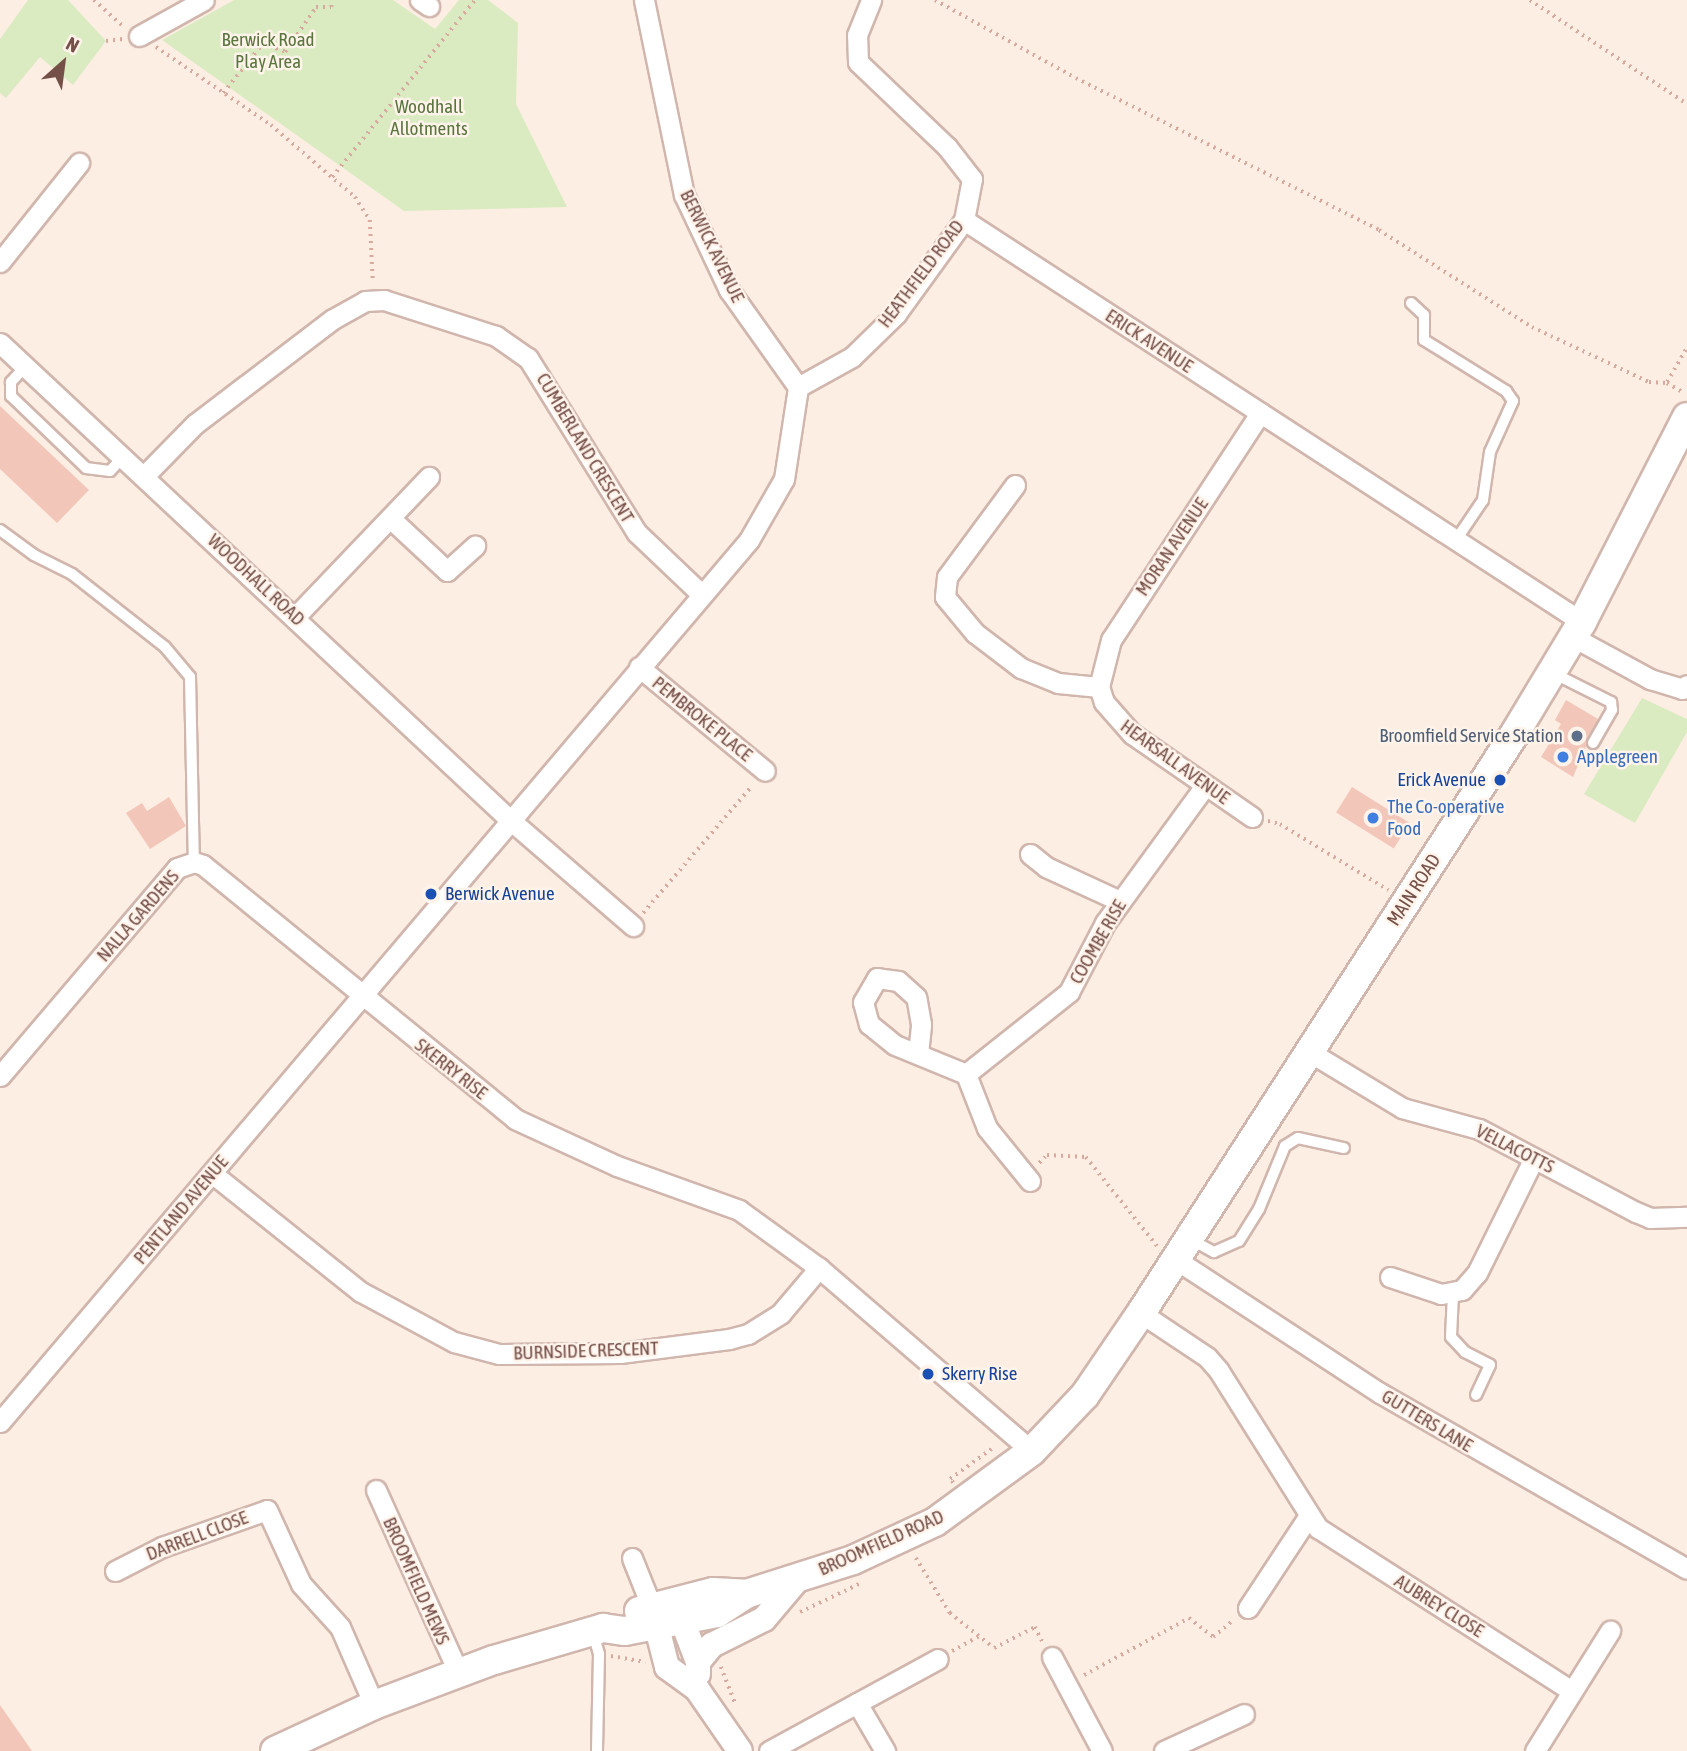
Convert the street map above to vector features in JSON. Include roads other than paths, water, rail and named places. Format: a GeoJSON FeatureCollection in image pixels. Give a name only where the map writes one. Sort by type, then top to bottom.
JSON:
{"type":"FeatureCollection","features":[{"type":"Feature","properties":{"kind":"main road","name":"MAIN ROAD"},"geometry":{"type":"LineString","coordinates":[[1141,1313],[1552,672],[1578,629],[1687,417]]}},
{"type":"Feature","properties":{"kind":"main road","name":"BROOMFIELD ROAD"},"geometry":{"type":"LineString","coordinates":[[275,1751],[374,1705],[458,1672],[598,1630],[625,1631],[662,1618],[718,1613],[746,1594],[797,1580],[935,1522],[1032,1451],[1085,1395],[1141,1313]]}},
{"type":"Feature","properties":{"kind":"street"},"geometry":{"type":"LineString","coordinates":[[139,36],[204,0]]}},
{"type":"Feature","properties":{"kind":"street","name":"BERWICK AVENUE"},"geometry":{"type":"LineString","coordinates":[[644,0],[684,195],[729,290],[798,387]]}},
{"type":"Feature","properties":{"kind":"street","name":"HEATHFIELD ROAD"},"geometry":{"type":"LineString","coordinates":[[798,387],[852,357],[896,314],[964,220],[972,179],[947,147],[858,62],[857,35],[871,0]]}},
{"type":"Feature","properties":{"kind":"street"},"geometry":{"type":"LineString","coordinates":[[0,262],[79,163]]}},
{"type":"Feature","properties":{"kind":"street","name":"ERICK AVENUE"},"geometry":{"type":"LineString","coordinates":[[964,220],[1455,541],[1650,679],[1685,689]]}},
{"type":"Feature","properties":{"kind":"street","name":"CUMBERLAND CRESCENT"},"geometry":{"type":"LineString","coordinates":[[144,476],[195,424],[275,362],[349,308],[374,300],[496,336],[528,358],[637,533],[701,594]]}},
{"type":"Feature","properties":{"kind":"street","name":"WOODHALL ROAD"},"geometry":{"type":"LineString","coordinates":[[0,343],[509,819]]}},
{"type":"Feature","properties":{"kind":"street"},"geometry":{"type":"LineString","coordinates":[[361,998],[509,819],[749,540],[784,479],[798,387]]}},
{"type":"Feature","properties":{"kind":"street","name":"MORAN AVENUE"},"geometry":{"type":"LineString","coordinates":[[1099,687],[1111,640],[1260,413]]}},
{"type":"Feature","properties":{"kind":"street"},"geometry":{"type":"LineString","coordinates":[[295,617],[429,477]]}},
{"type":"Feature","properties":{"kind":"street"},"geometry":{"type":"LineString","coordinates":[[1015,485],[947,577],[945,597],[975,633],[1021,668],[1058,683],[1099,687]]}},
{"type":"Feature","properties":{"kind":"street"},"geometry":{"type":"LineString","coordinates":[[390,518],[447,571],[475,547]]}},
{"type":"Feature","properties":{"kind":"street","name":"PEMBROKE PLACE"},"geometry":{"type":"LineString","coordinates":[[639,667],[765,771]]}},
{"type":"Feature","properties":{"kind":"street","name":"HEARSALL AVENUE"},"geometry":{"type":"LineString","coordinates":[[1099,687],[1104,702],[1132,734],[1252,817]]}},
{"type":"Feature","properties":{"kind":"street","name":"COOMBE RISE"},"geometry":{"type":"LineString","coordinates":[[967,1074],[1069,992],[1120,901],[1205,786]]}},
{"type":"Feature","properties":{"kind":"street"},"geometry":{"type":"LineString","coordinates":[[509,819],[633,926]]}},
{"type":"Feature","properties":{"kind":"street"},"geometry":{"type":"LineString","coordinates":[[1030,854],[1046,867],[1120,901]]}},
{"type":"Feature","properties":{"kind":"street","name":"NALLA GARDENS"},"geometry":{"type":"LineString","coordinates":[[0,1076],[177,868],[194,862],[212,872],[361,998]]}},
{"type":"Feature","properties":{"kind":"street","name":"PENTLAND AVENUE"},"geometry":{"type":"LineString","coordinates":[[0,1422],[361,998]]}},
{"type":"Feature","properties":{"kind":"street","name":"SKERRY RISE"},"geometry":{"type":"LineString","coordinates":[[361,998],[515,1119],[617,1166],[739,1210],[819,1268],[1032,1451]]}},
{"type":"Feature","properties":{"kind":"street","name":"VELLACOTTS"},"geometry":{"type":"LineString","coordinates":[[1308,1051],[1402,1108],[1479,1129],[1650,1218],[1687,1217]]}},
{"type":"Feature","properties":{"kind":"street"},"geometry":{"type":"LineString","coordinates":[[918,1054],[967,1074],[987,1128],[1028,1178]]}},
{"type":"Feature","properties":{"kind":"street"},"geometry":{"type":"LineString","coordinates":[[1390,1277],[1430,1292],[1452,1294],[1477,1273],[1534,1158]]}},
{"type":"Feature","properties":{"kind":"street","name":"BURNSIDE CRESCENT"},"geometry":{"type":"LineString","coordinates":[[213,1174],[361,1292],[454,1342],[499,1354],[620,1353],[729,1339],[757,1330],[781,1313],[819,1268]]}},
{"type":"Feature","properties":{"kind":"street","name":"GUTTERS LANE"},"geometry":{"type":"LineString","coordinates":[[1182,1249],[1391,1400],[1687,1569]]}},
{"type":"Feature","properties":{"kind":"street","name":"AUBREY CLOSE"},"geometry":{"type":"LineString","coordinates":[[1141,1313],[1207,1357],[1219,1371],[1308,1517],[1330,1536],[1572,1690]]}},
{"type":"Feature","properties":{"kind":"street","name":"BROOMFIELD MEWS"},"geometry":{"type":"LineString","coordinates":[[376,1490],[458,1672]]}},
{"type":"Feature","properties":{"kind":"street","name":"DARRELL CLOSE"},"geometry":{"type":"LineString","coordinates":[[115,1572],[162,1547],[267,1510],[302,1584],[340,1627],[374,1705]]}},
{"type":"Feature","properties":{"kind":"street"},"geometry":{"type":"LineString","coordinates":[[1248,1608],[1308,1517]]}},
{"type":"Feature","properties":{"kind":"street"},"geometry":{"type":"LineString","coordinates":[[632,1558],[662,1618],[698,1662]]}},
{"type":"Feature","properties":{"kind":"street"},"geometry":{"type":"LineString","coordinates":[[697,1689],[698,1662],[712,1645],[764,1619],[797,1580]]}},
{"type":"Feature","properties":{"kind":"street"},"geometry":{"type":"LineString","coordinates":[[662,1618],[667,1667],[697,1689],[740,1751]]}},
{"type":"Feature","properties":{"kind":"street"},"geometry":{"type":"LineString","coordinates":[[1535,1751],[1610,1631]]}},
{"type":"Feature","properties":{"kind":"street"},"geometry":{"type":"LineString","coordinates":[[1052,1657],[1102,1751]]}},
{"type":"Feature","properties":{"kind":"street"},"geometry":{"type":"LineString","coordinates":[[769,1751],[938,1659]]}},
{"type":"Feature","properties":{"kind":"street"},"geometry":{"type":"LineString","coordinates":[[857,1703],[885,1751]]}},
{"type":"Feature","properties":{"kind":"street"},"geometry":{"type":"LineString","coordinates":[[1164,1751],[1244,1714]]}},
{"type":"Feature","properties":{"kind":"lane"},"geometry":{"type":"LineString","coordinates":[[1410,303],[1424,315],[1424,340],[1506,391],[1513,401],[1490,452],[1483,500],[1455,541]]}},
{"type":"Feature","properties":{"kind":"lane"},"geometry":{"type":"LineString","coordinates":[[0,387],[11,382],[25,367]]}},
{"type":"Feature","properties":{"kind":"lane"},"geometry":{"type":"LineString","coordinates":[[11,382],[11,396],[86,468],[110,471],[123,457]]}},
{"type":"Feature","properties":{"kind":"lane"},"geometry":{"type":"LineString","coordinates":[[0,530],[34,555],[72,574],[165,647],[190,677],[194,862]]}},
{"type":"Feature","properties":{"kind":"lane"},"geometry":{"type":"LineString","coordinates":[[1552,672],[1611,702],[1612,710],[1593,743]]}},
{"type":"Feature","properties":{"kind":"lane"},"geometry":{"type":"LineString","coordinates":[[1182,1249],[1214,1252],[1239,1241],[1259,1209],[1285,1146],[1298,1138],[1344,1148]]}},
{"type":"Feature","properties":{"kind":"lane"},"geometry":{"type":"LineString","coordinates":[[1452,1294],[1451,1337],[1465,1352],[1490,1365],[1476,1395]]}},
{"type":"Feature","properties":{"kind":"lane"},"geometry":{"type":"LineString","coordinates":[[597,1751],[598,1630]]}},
{"type":"Feature","properties":{"kind":"place","name":"Broomfield Service Station"},"geometry":{"type":"Point","coordinates":[1577,736]}},
{"type":"Feature","properties":{"kind":"place","name":"Applegreen"},"geometry":{"type":"Point","coordinates":[1563,757]}},
{"type":"Feature","properties":{"kind":"place","name":"Erick Avenue"},"geometry":{"type":"Point","coordinates":[1500,780]}},
{"type":"Feature","properties":{"kind":"place","name":"The Co-operative Food"},"geometry":{"type":"Point","coordinates":[1373,818]}},
{"type":"Feature","properties":{"kind":"place","name":"Berwick Avenue"},"geometry":{"type":"Point","coordinates":[431,894]}},
{"type":"Feature","properties":{"kind":"place","name":"Skerry Rise"},"geometry":{"type":"Point","coordinates":[928,1374]}},
{"type":"Feature","properties":{"kind":"park label","name":"Berwick Road Play Area"},"geometry":{"type":"Point","coordinates":[268,51]}},
{"type":"Feature","properties":{"kind":"park label","name":"Woodhall Allotments"},"geometry":{"type":"Point","coordinates":[429,118]}}]}
